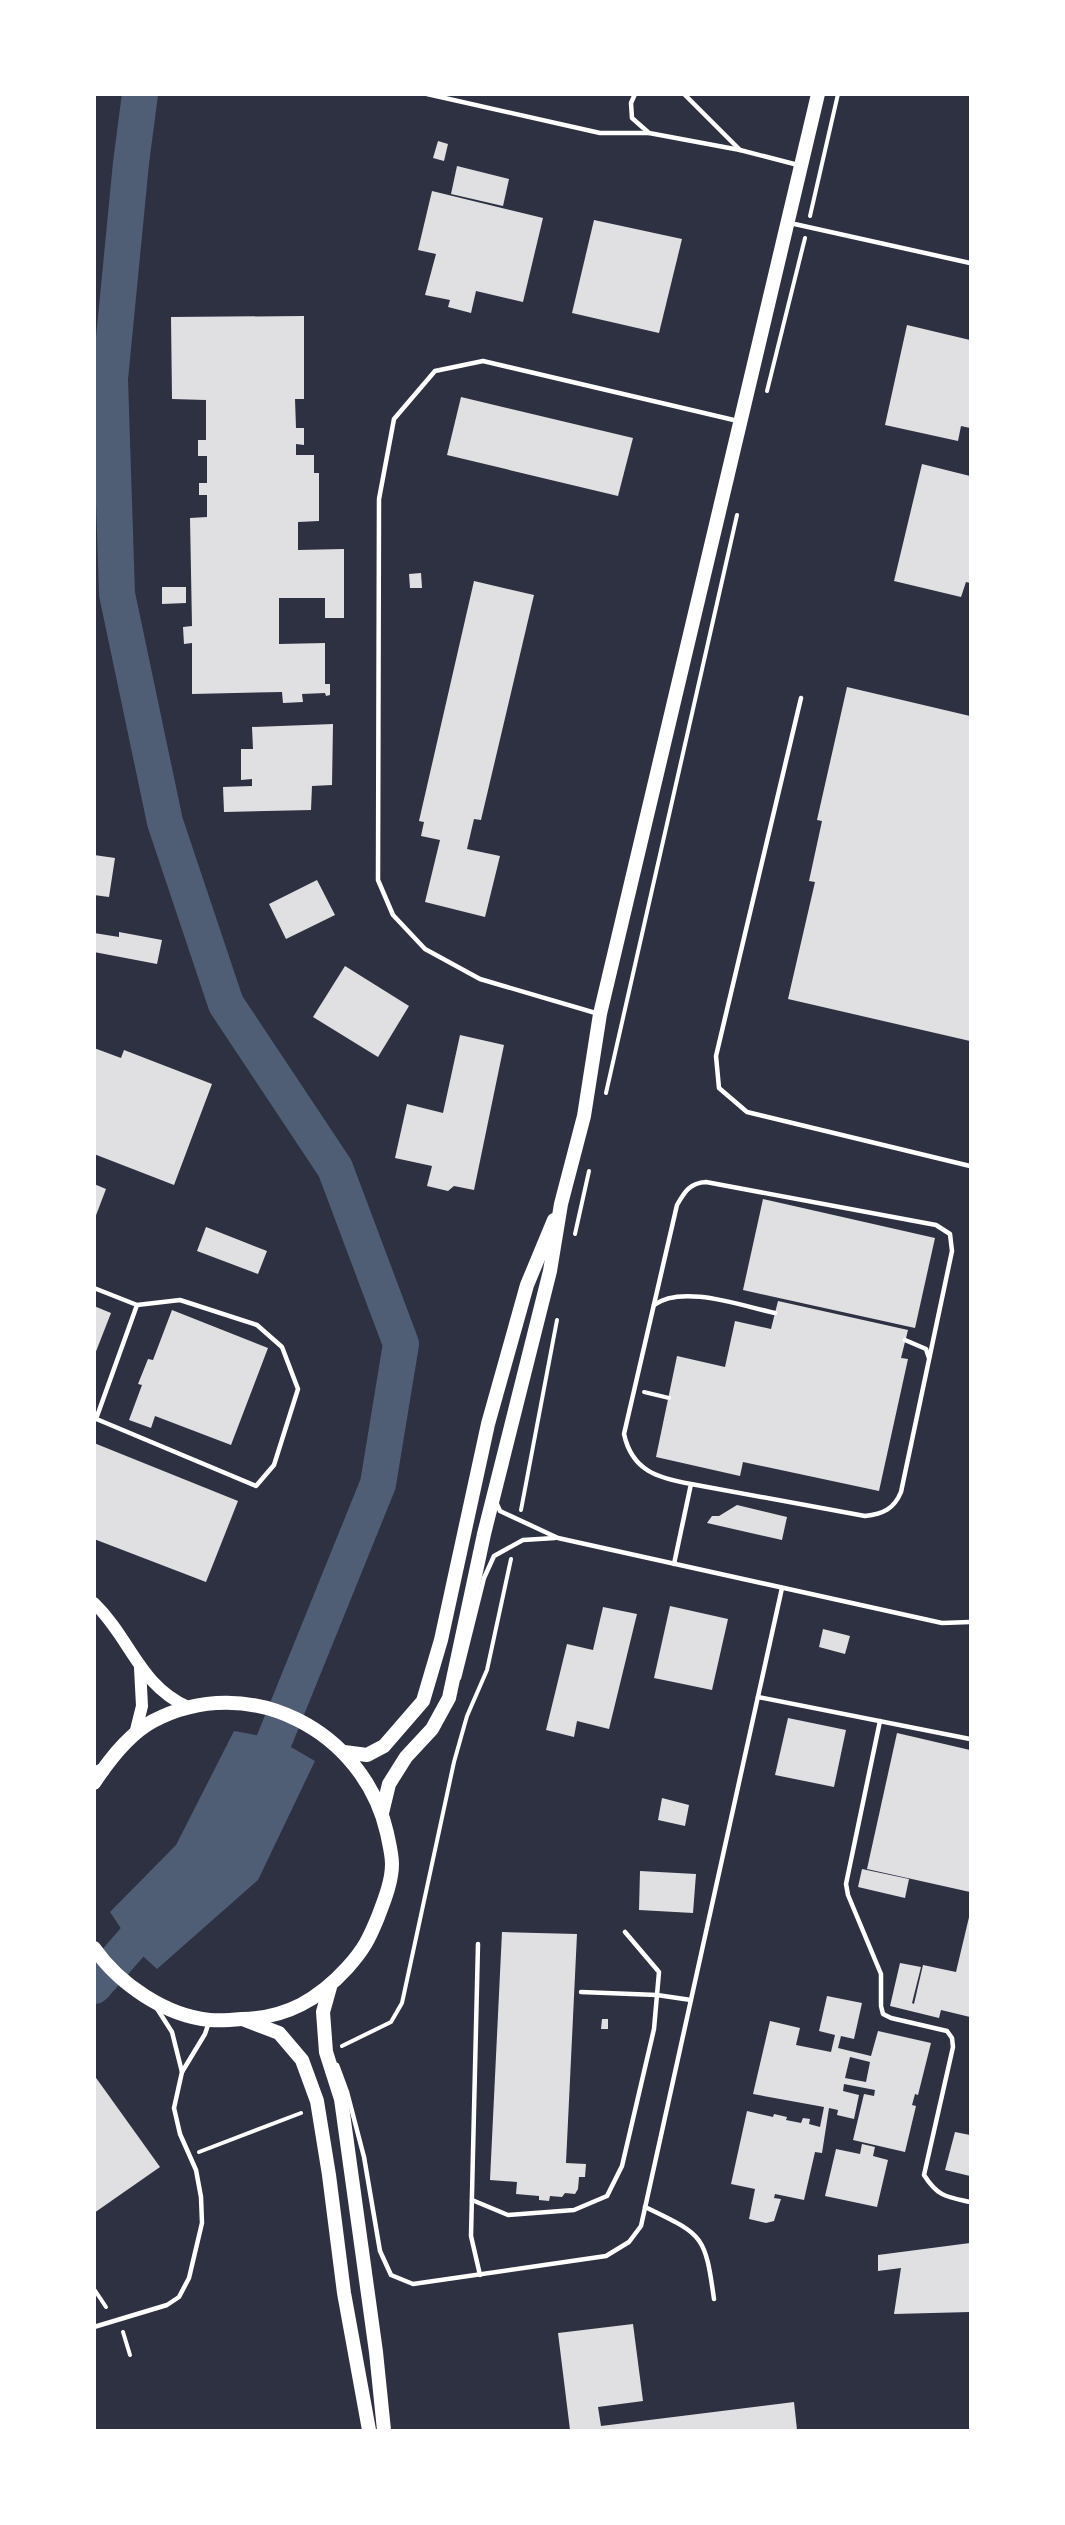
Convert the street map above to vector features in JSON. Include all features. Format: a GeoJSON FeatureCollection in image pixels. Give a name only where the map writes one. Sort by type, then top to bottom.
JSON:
{"type":"FeatureCollection","features":[{"type":"Feature","properties":{"kind":"main road"},"geometry":{"type":"LineString","coordinates":[[382,1813],[389,1784],[406,1757],[432,1729],[449,1698],[493,1497],[550,1271],[561,1204],[584,1116],[600,1014],[818,94]]}},
{"type":"Feature","properties":{"kind":"main road"},"geometry":{"type":"LineString","coordinates":[[344,1752],[367,1755],[384,1746],[423,1701],[441,1640],[488,1424],[527,1285],[561,1204]]}},
{"type":"Feature","properties":{"kind":"main road"},"geometry":{"type":"LineString","coordinates":[[94,1603],[116,1627],[140,1666],[163,1693],[188,1707]]}},
{"type":"Feature","properties":{"kind":"main road"},"geometry":{"type":"LineString","coordinates":[[135,1734],[142,1706],[140,1666]]}},
{"type":"Feature","properties":{"kind":"main road"},"geometry":{"type":"LineString","coordinates":[[94,1783],[99,1772],[135,1734],[153,1721],[188,1707],[226,1704],[254,1705],[280,1711],[304,1722],[344,1752],[365,1779],[382,1813],[392,1866],[386,1897],[366,1947],[330,1987],[299,2007],[264,2018],[209,2020],[178,2012],[149,1997],[117,1976],[94,1948]]}},
{"type":"Feature","properties":{"kind":"main road"},"geometry":{"type":"LineString","coordinates":[[330,1987],[323,2012],[326,2052],[343,2109],[376,2352],[384,2430]]}},
{"type":"Feature","properties":{"kind":"main road"},"geometry":{"type":"LineString","coordinates":[[244,2019],[279,2033],[302,2060],[317,2101],[344,2293],[369,2430]]}},
{"type":"Feature","properties":{"kind":"lane"},"geometry":{"type":"LineString","coordinates":[[427,94],[600,133],[649,133],[740,150],[801,166]]}},
{"type":"Feature","properties":{"kind":"lane"},"geometry":{"type":"LineString","coordinates":[[635,94],[630,103],[632,118],[649,133]]}},
{"type":"Feature","properties":{"kind":"lane"},"geometry":{"type":"LineString","coordinates":[[684,94],[740,150]]}},
{"type":"Feature","properties":{"kind":"lane"},"geometry":{"type":"LineString","coordinates":[[788,222],[970,263]]}},
{"type":"Feature","properties":{"kind":"lane"},"geometry":{"type":"LineString","coordinates":[[600,1014],[480,979],[425,949],[393,915],[378,880],[379,499],[394,419],[435,371],[483,361],[740,422]]}},
{"type":"Feature","properties":{"kind":"lane"},"geometry":{"type":"LineString","coordinates":[[801,698],[716,1056],[719,1088],[747,1112],[970,1166]]}},
{"type":"Feature","properties":{"kind":"lane"},"geometry":{"type":"LineString","coordinates":[[706,1182],[936,1225],[950,1234],[952,1251],[929,1358],[901,1492],[897,1503],[891,1509],[865,1516],[662,1479],[639,1463],[627,1447],[624,1434],[677,1205],[687,1188],[695,1183],[706,1182]]}},
{"type":"Feature","properties":{"kind":"lane"},"geometry":{"type":"LineString","coordinates":[[94,1288],[137,1305],[180,1300],[257,1325],[282,1347],[298,1389],[274,1465],[256,1486],[95,1419],[137,1305]]}},
{"type":"Feature","properties":{"kind":"lane"},"geometry":{"type":"LineString","coordinates":[[654,1305],[668,1299],[692,1295],[775,1313]]}},
{"type":"Feature","properties":{"kind":"lane"},"geometry":{"type":"LineString","coordinates":[[905,1340],[926,1349],[929,1358]]}},
{"type":"Feature","properties":{"kind":"lane"},"geometry":{"type":"LineString","coordinates":[[674,1564],[691,1484]]}},
{"type":"Feature","properties":{"kind":"lane"},"geometry":{"type":"LineString","coordinates":[[493,1497],[500,1511],[558,1538],[942,1623],[970,1622]]}},
{"type":"Feature","properties":{"kind":"lane"},"geometry":{"type":"LineString","coordinates":[[449,1698],[462,1670],[484,1578],[494,1556],[523,1540],[558,1538]]}},
{"type":"Feature","properties":{"kind":"lane"},"geometry":{"type":"LineString","coordinates":[[326,2052],[334,2059],[347,2092],[364,2157],[380,2251],[391,2275],[413,2284],[480,2275],[606,2256],[629,2242],[641,2226],[782,1588]]}},
{"type":"Feature","properties":{"kind":"lane"},"geometry":{"type":"LineString","coordinates":[[758,1697],[970,1739]]}},
{"type":"Feature","properties":{"kind":"lane"},"geometry":{"type":"LineString","coordinates":[[880,1721],[846,1884],[848,1895],[881,1974],[880,2006],[883,2014],[891,2018],[947,2031],[952,2038],[953,2047],[924,2175],[933,2188],[944,2196],[970,2202]]}},
{"type":"Feature","properties":{"kind":"lane"},"geometry":{"type":"LineString","coordinates":[[472,2200],[508,2215],[574,2210],[608,2196],[622,2166],[654,2029],[657,1995],[658,1972],[625,1932]]}},
{"type":"Feature","properties":{"kind":"lane"},"geometry":{"type":"LineString","coordinates":[[478,1944],[471,2236],[480,2275]]}},
{"type":"Feature","properties":{"kind":"lane"},"geometry":{"type":"LineString","coordinates":[[580,1992],[657,1995],[691,2000]]}},
{"type":"Feature","properties":{"kind":"lane"},"geometry":{"type":"LineString","coordinates":[[149,1997],[172,2032],[182,2072]]}},
{"type":"Feature","properties":{"kind":"lane"},"geometry":{"type":"LineString","coordinates":[[94,2327],[155,2310],[179,2297],[189,2278],[202,2223],[201,2197],[196,2170],[180,2134],[174,2108],[182,2072],[205,2034],[209,2020]]}},
{"type":"Feature","properties":{"kind":"lane"},"geometry":{"type":"LineString","coordinates":[[645,2207],[687,2228],[702,2242],[709,2264],[714,2299]]}},
{"type":"Feature","properties":{"kind":"path"},"geometry":{"type":"LineString","coordinates":[[634,1389],[669,1398]]}},
{"type":"Feature","properties":{"kind":"path"},"geometry":{"type":"LineString","coordinates":[[190,2156],[301,2113]]}},
{"type":"Feature","properties":{"kind":"path"},"geometry":{"type":"LineString","coordinates":[[94,2289],[106,2307]]}},
{"type":"Feature","properties":{"kind":"path"},"geometry":{"type":"LineString","coordinates":[[123,2332],[130,2355]]}},
{"type":"Feature","properties":{"kind":"water"},"geometry":{"type":"Polygon","coordinates":[[[234,1731],[277,1739],[315,1761],[258,1880],[157,1969],[134,1948],[110,1912],[176,1845],[234,1731]]]}},
{"type":"Feature","properties":{"kind":"building"},"geometry":{"type":"Polygon","coordinates":[[[438,141],[448,144],[444,161],[433,158],[438,141]]]}},
{"type":"Feature","properties":{"kind":"building"},"geometry":{"type":"Polygon","coordinates":[[[457,166],[509,179],[503,206],[451,194],[457,166]]]}},
{"type":"Feature","properties":{"kind":"building"},"geometry":{"type":"Polygon","coordinates":[[[432,191],[543,218],[523,302],[476,291],[471,313],[448,307],[450,300],[425,295],[436,254],[418,250],[432,191]]]}},
{"type":"Feature","properties":{"kind":"building"},"geometry":{"type":"Polygon","coordinates":[[[594,220],[682,239],[659,333],[572,313],[594,220]]]}},
{"type":"Feature","properties":{"kind":"building"},"geometry":{"type":"Polygon","coordinates":[[[304,316],[304,399],[295,399],[296,428],[304,428],[304,445],[296,444],[296,455],[314,455],[314,473],[319,473],[319,521],[298,522],[298,550],[344,549],[344,618],[325,618],[325,598],[279,598],[279,644],[325,643],[325,684],[330,684],[330,695],[326,696],[325,693],[302,694],[303,702],[283,703],[282,692],[192,694],[192,643],[184,644],[183,627],[192,626],[190,518],[207,517],[207,495],[199,495],[199,483],[207,483],[207,456],[198,456],[198,440],[206,440],[206,400],[172,399],[171,317],[304,316]]]}},
{"type":"Feature","properties":{"kind":"building"},"geometry":{"type":"Polygon","coordinates":[[[907,325],[970,340],[970,428],[961,426],[958,441],[885,425],[907,325]]]}},
{"type":"Feature","properties":{"kind":"building"},"geometry":{"type":"Polygon","coordinates":[[[461,397],[633,438],[618,496],[447,455],[461,397]]]}},
{"type":"Feature","properties":{"kind":"building"},"geometry":{"type":"Polygon","coordinates":[[[922,464],[970,476],[970,583],[966,582],[961,597],[894,581],[922,464]]]}},
{"type":"Feature","properties":{"kind":"building"},"geometry":{"type":"Polygon","coordinates":[[[421,573],[422,588],[410,588],[409,574],[421,573]]]}},
{"type":"Feature","properties":{"kind":"building"},"geometry":{"type":"Polygon","coordinates":[[[474,581],[534,595],[481,820],[474,819],[467,849],[500,856],[485,917],[425,902],[440,840],[421,836],[424,822],[419,821],[474,581]]]}},
{"type":"Feature","properties":{"kind":"building"},"geometry":{"type":"Polygon","coordinates":[[[162,587],[186,587],[186,603],[162,604],[162,587]]]}},
{"type":"Feature","properties":{"kind":"building"},"geometry":{"type":"Polygon","coordinates":[[[847,687],[970,716],[970,1041],[788,999],[815,882],[809,881],[822,821],[817,820],[847,687]]]}},
{"type":"Feature","properties":{"kind":"building"},"geometry":{"type":"Polygon","coordinates":[[[333,724],[332,785],[312,786],[311,810],[224,812],[223,787],[252,786],[252,779],[241,780],[241,749],[253,749],[252,727],[333,724]]]}},
{"type":"Feature","properties":{"kind":"building"},"geometry":{"type":"Polygon","coordinates":[[[94,855],[115,858],[109,897],[94,895],[94,855]]]}},
{"type":"Feature","properties":{"kind":"building"},"geometry":{"type":"Polygon","coordinates":[[[317,880],[335,915],[286,939],[269,904],[317,880]]]}},
{"type":"Feature","properties":{"kind":"building"},"geometry":{"type":"Polygon","coordinates":[[[119,932],[162,940],[157,964],[94,952],[94,933],[119,937],[119,932]]]}},
{"type":"Feature","properties":{"kind":"building"},"geometry":{"type":"Polygon","coordinates":[[[345,966],[409,1006],[378,1057],[313,1017],[345,966]]]}},
{"type":"Feature","properties":{"kind":"building"},"geometry":{"type":"Polygon","coordinates":[[[460,1035],[504,1045],[474,1190],[454,1186],[448,1191],[427,1186],[432,1166],[395,1158],[407,1104],[443,1113],[460,1035]]]}},
{"type":"Feature","properties":{"kind":"building"},"geometry":{"type":"Polygon","coordinates":[[[94,1048],[121,1058],[124,1050],[212,1084],[174,1185],[94,1154],[94,1048]]]}},
{"type":"Feature","properties":{"kind":"building"},"geometry":{"type":"Polygon","coordinates":[[[94,1184],[106,1189],[95,1218],[94,1218],[94,1184]]]}},
{"type":"Feature","properties":{"kind":"building"},"geometry":{"type":"Polygon","coordinates":[[[763,1199],[935,1238],[915,1328],[743,1290],[763,1199]]]}},
{"type":"Feature","properties":{"kind":"building"},"geometry":{"type":"Polygon","coordinates":[[[206,1227],[267,1251],[258,1274],[197,1251],[206,1227]]]}},
{"type":"Feature","properties":{"kind":"building"},"geometry":{"type":"Polygon","coordinates":[[[778,1301],[908,1330],[901,1358],[908,1359],[879,1491],[743,1462],[740,1476],[656,1457],[677,1356],[725,1367],[735,1321],[771,1329],[778,1301]]]}},
{"type":"Feature","properties":{"kind":"building"},"geometry":{"type":"Polygon","coordinates":[[[94,1306],[111,1313],[95,1354],[94,1354],[94,1306]]]}},
{"type":"Feature","properties":{"kind":"building"},"geometry":{"type":"Polygon","coordinates":[[[172,1310],[268,1348],[231,1445],[155,1416],[151,1428],[129,1420],[142,1385],[138,1384],[148,1359],[153,1360],[172,1310]]]}},
{"type":"Feature","properties":{"kind":"building"},"geometry":{"type":"Polygon","coordinates":[[[94,1443],[238,1501],[206,1582],[94,1539],[94,1443]]]}},
{"type":"Feature","properties":{"kind":"building"},"geometry":{"type":"Polygon","coordinates":[[[737,1505],[787,1517],[782,1540],[707,1523],[712,1516],[719,1516],[737,1505]]]}},
{"type":"Feature","properties":{"kind":"building"},"geometry":{"type":"Polygon","coordinates":[[[670,1606],[728,1619],[712,1690],[654,1678],[670,1606]]]}},
{"type":"Feature","properties":{"kind":"building"},"geometry":{"type":"Polygon","coordinates":[[[603,1607],[637,1614],[609,1729],[577,1721],[574,1737],[546,1730],[567,1644],[593,1650],[603,1607]]]}},
{"type":"Feature","properties":{"kind":"building"},"geometry":{"type":"Polygon","coordinates":[[[823,1629],[850,1636],[845,1654],[819,1647],[823,1629]]]}},
{"type":"Feature","properties":{"kind":"building"},"geometry":{"type":"Polygon","coordinates":[[[788,1718],[846,1730],[834,1787],[775,1775],[788,1718]]]}},
{"type":"Feature","properties":{"kind":"building"},"geometry":{"type":"Polygon","coordinates":[[[897,1733],[970,1750],[970,1892],[867,1869],[897,1733]]]}},
{"type":"Feature","properties":{"kind":"building"},"geometry":{"type":"Polygon","coordinates":[[[662,1798],[689,1805],[685,1826],[658,1820],[662,1798]]]}},
{"type":"Feature","properties":{"kind":"building"},"geometry":{"type":"Polygon","coordinates":[[[862,1869],[909,1879],[905,1898],[858,1887],[862,1869]]]}},
{"type":"Feature","properties":{"kind":"building"},"geometry":{"type":"Polygon","coordinates":[[[640,1871],[696,1874],[693,1913],[639,1910],[640,1871]]]}},
{"type":"Feature","properties":{"kind":"building"},"geometry":{"type":"Polygon","coordinates":[[[970,1913],[970,2017],[941,2010],[939,2018],[890,2006],[900,1963],[921,1967],[912,2003],[914,2004],[923,1965],[956,1972],[970,1913]]]}},
{"type":"Feature","properties":{"kind":"building"},"geometry":{"type":"Polygon","coordinates":[[[502,1932],[577,1934],[566,2163],[586,2164],[585,2177],[579,2177],[575,2194],[565,2193],[562,2197],[550,2196],[549,2201],[539,2200],[539,2196],[516,2194],[517,2182],[490,2180],[502,1932]]]}},
{"type":"Feature","properties":{"kind":"building"},"geometry":{"type":"Polygon","coordinates":[[[827,1996],[862,2003],[854,2039],[841,2036],[838,2048],[871,2056],[878,2031],[931,2043],[918,2095],[915,2094],[912,2105],[916,2106],[905,2152],[853,2140],[864,2094],[874,2096],[875,2090],[844,2084],[843,2091],[859,2095],[854,2119],[837,2115],[838,2110],[829,2108],[822,2153],[815,2152],[804,2200],[775,2194],[774,2198],[781,2199],[774,2221],[766,2223],[749,2219],[755,2189],[731,2184],[747,2111],[773,2117],[774,2114],[787,2117],[786,2120],[801,2123],[803,2118],[810,2119],[809,2124],[820,2127],[824,2107],[753,2094],[770,2021],[800,2028],[796,2045],[831,2052],[835,2035],[819,2031],[827,1996]],[[850,2057],[845,2078],[866,2082],[870,2062],[850,2057]]]}},
{"type":"Feature","properties":{"kind":"building"},"geometry":{"type":"Polygon","coordinates":[[[602,2019],[608,2019],[608,2029],[601,2029],[602,2019]]]}},
{"type":"Feature","properties":{"kind":"building"},"geometry":{"type":"Polygon","coordinates":[[[94,2075],[160,2167],[94,2213],[94,2075]]]}},
{"type":"Feature","properties":{"kind":"building"},"geometry":{"type":"Polygon","coordinates":[[[955,2132],[970,2135],[970,2176],[945,2170],[955,2132]]]}},
{"type":"Feature","properties":{"kind":"building"},"geometry":{"type":"Polygon","coordinates":[[[862,2144],[875,2147],[873,2156],[888,2160],[877,2207],[825,2196],[836,2149],[860,2154],[862,2144]]]}},
{"type":"Feature","properties":{"kind":"building"},"geometry":{"type":"Polygon","coordinates":[[[970,2243],[970,2312],[894,2314],[901,2268],[878,2271],[878,2255],[970,2243]]]}},
{"type":"Feature","properties":{"kind":"building"},"geometry":{"type":"Polygon","coordinates":[[[633,2324],[643,2401],[598,2407],[601,2426],[794,2402],[797,2430],[570,2430],[558,2333],[633,2324]]]}},
{"type":"Feature","properties":{"kind":"waterway"},"geometry":{"type":"LineString","coordinates":[[140,94],[110,379],[117,594],[165,822],[226,1004],[335,1168],[401,1344],[378,1484],[257,1783]]}},
{"type":"Feature","properties":{"kind":"waterway"},"geometry":{"type":"LineString","coordinates":[[94,1986],[163,1907]]}}]}
